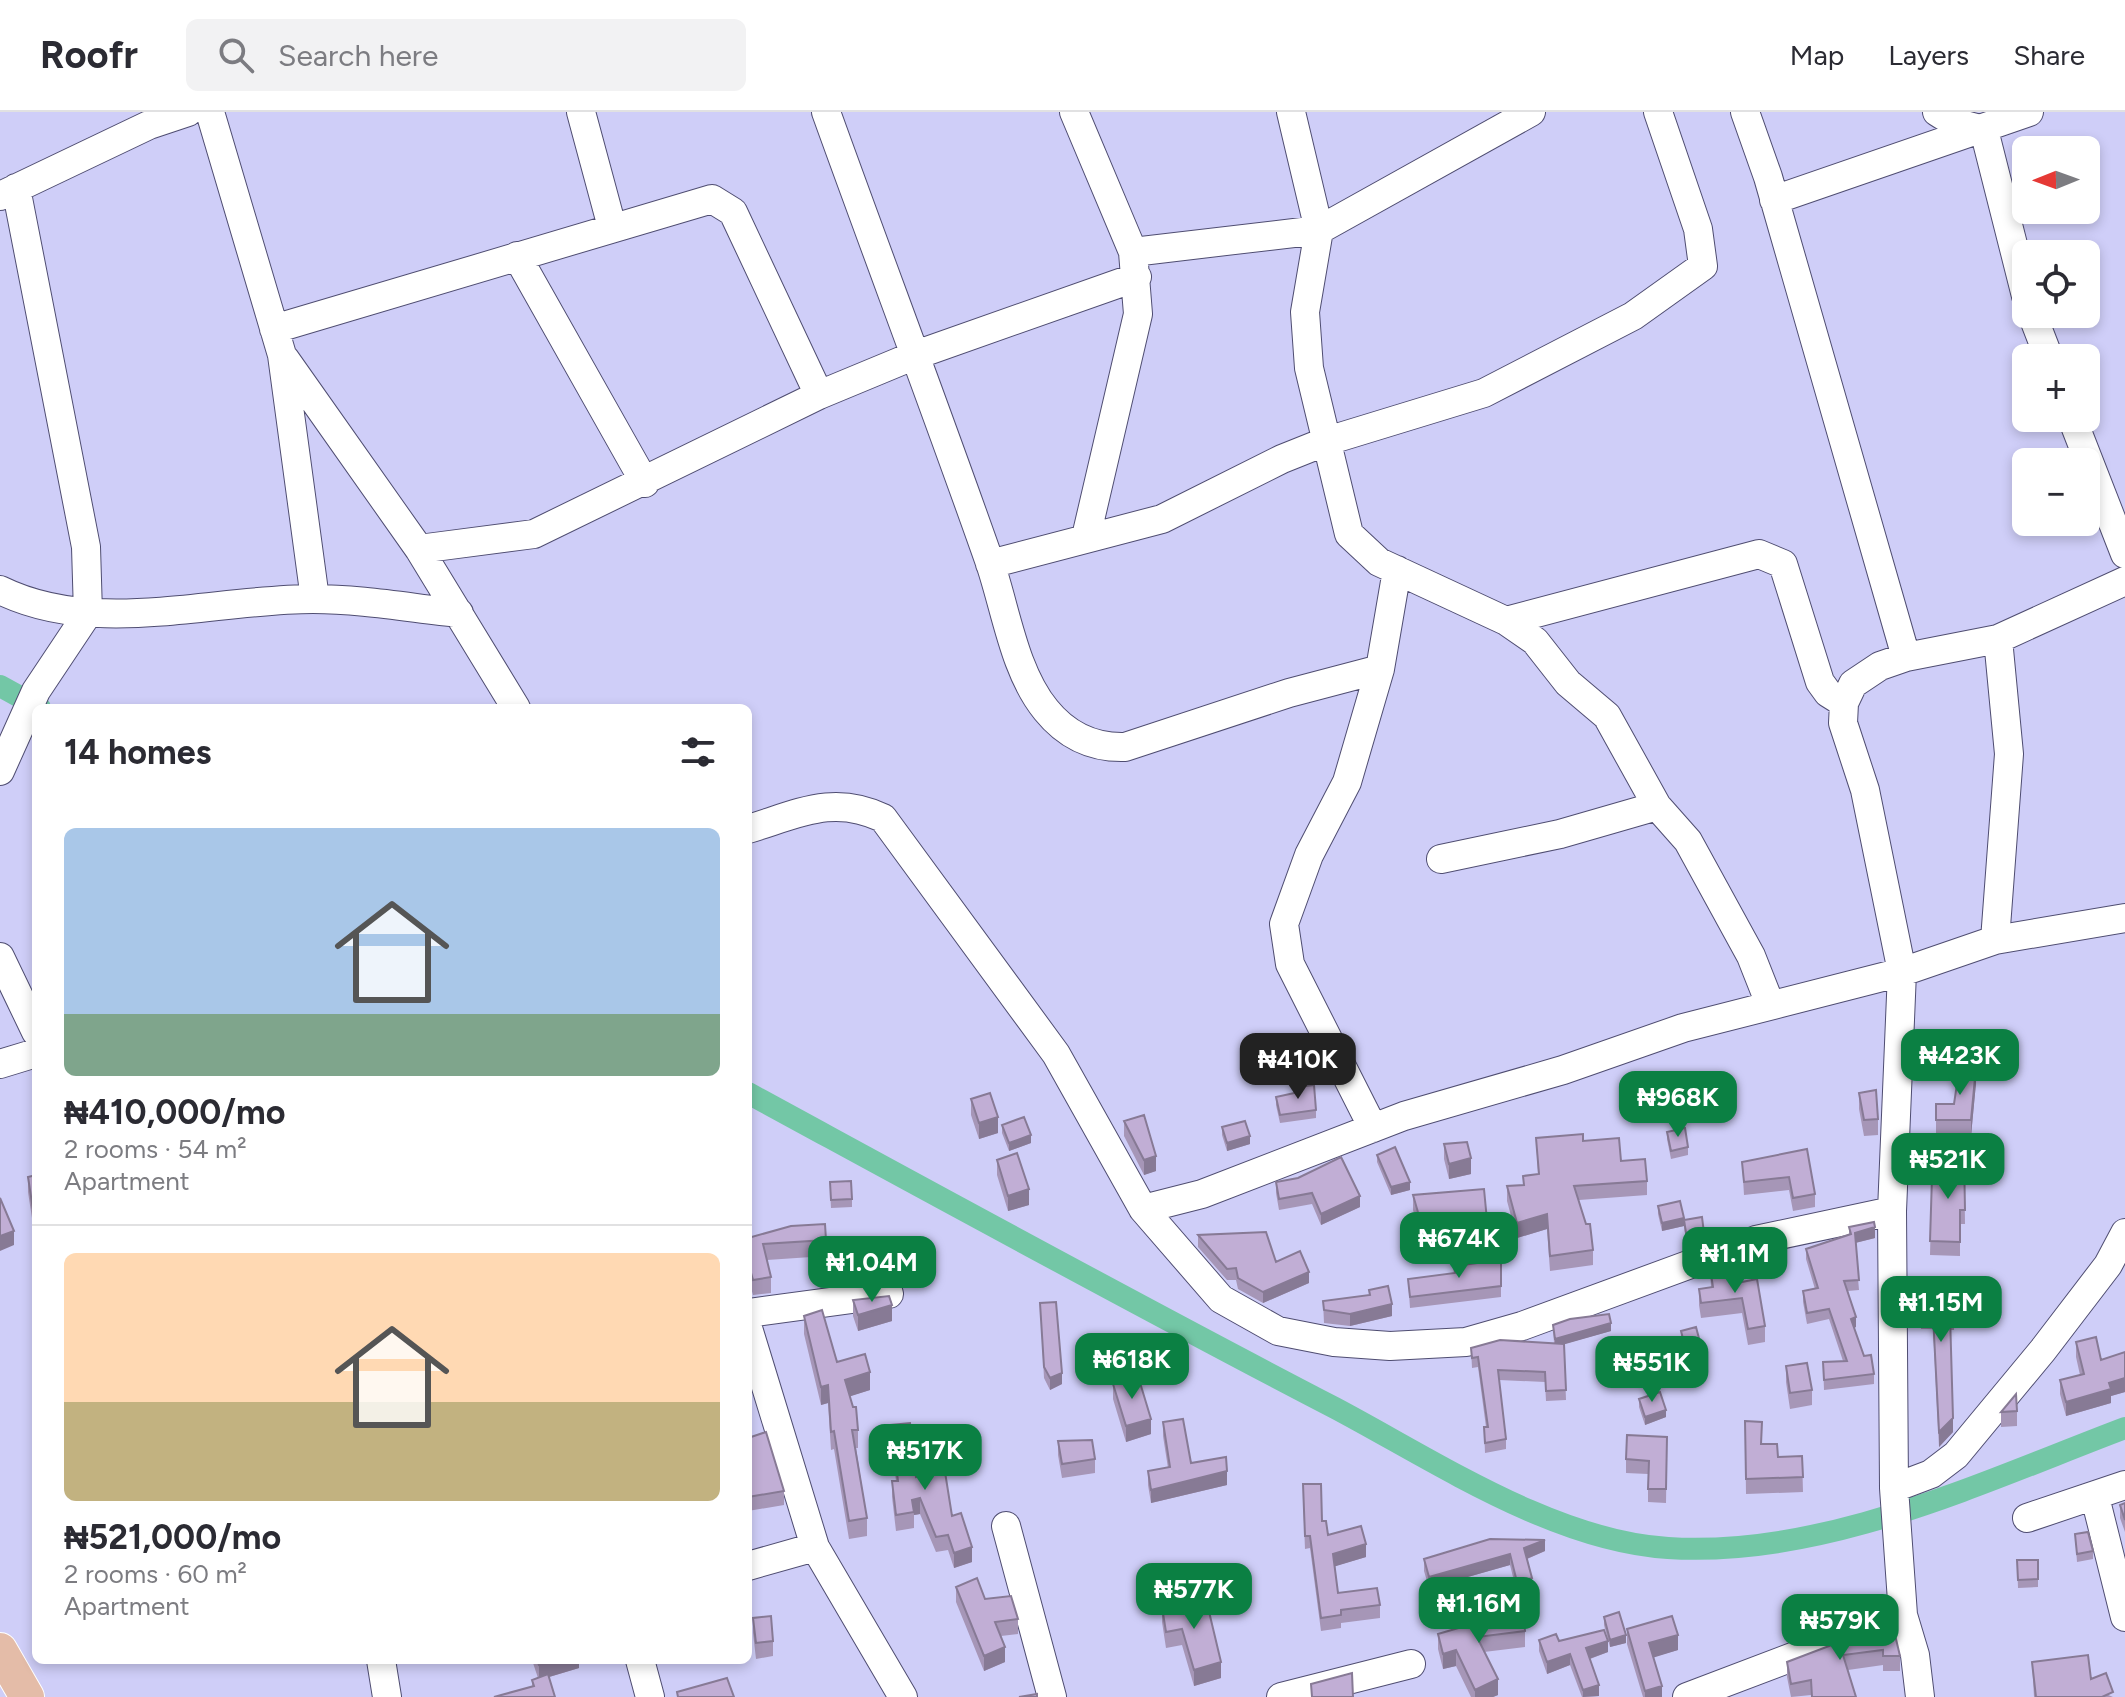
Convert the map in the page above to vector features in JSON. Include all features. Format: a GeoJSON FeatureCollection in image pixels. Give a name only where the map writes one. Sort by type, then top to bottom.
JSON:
{"type":"FeatureCollection","features":[{"type":"Feature","properties":{"kind":"main road"},"geometry":{"type":"LineString","coordinates":[[0,1650],[27,1697]]}},
{"type":"Feature","properties":{"kind":"street"},"geometry":{"type":"LineString","coordinates":[[5,759],[36,691],[88,613],[86,547],[8,192],[145,118],[188,112]]}},
{"type":"Feature","properties":{"kind":"street"},"geometry":{"type":"LineString","coordinates":[[210,112],[278,342],[315,599]]}},
{"type":"Feature","properties":{"kind":"street"},"geometry":{"type":"LineString","coordinates":[[581,112],[612,227]]}},
{"type":"Feature","properties":{"kind":"street"},"geometry":{"type":"LineString","coordinates":[[826,112],[990,564],[1028,680],[1047,710],[1074,735],[1100,747],[1125,747],[1289,693],[1380,669]]}},
{"type":"Feature","properties":{"kind":"street"},"geometry":{"type":"LineString","coordinates":[[1074,112],[1135,265],[1138,314],[1086,537]]}},
{"type":"Feature","properties":{"kind":"street"},"geometry":{"type":"LineString","coordinates":[[1291,112],[1319,230],[1305,312],[1309,368],[1349,534],[1379,562],[1506,621],[1535,641],[1568,683],[1607,716],[1657,806],[1688,841],[1751,956],[1770,1004]]}},
{"type":"Feature","properties":{"kind":"street"},"geometry":{"type":"LineString","coordinates":[[990,564],[1162,519],[1282,459],[1327,441],[1484,393],[1633,316],[1703,266],[1698,229],[1658,112]]}},
{"type":"Feature","properties":{"kind":"street"},"geometry":{"type":"LineString","coordinates":[[1745,112],[1774,200],[1906,657]]}},
{"type":"Feature","properties":{"kind":"street"},"geometry":{"type":"LineString","coordinates":[[1937,112],[1953,122],[1984,130]]}},
{"type":"Feature","properties":{"kind":"street"},"geometry":{"type":"LineString","coordinates":[[1774,200],[2029,112]]}},
{"type":"Feature","properties":{"kind":"street"},"geometry":{"type":"LineString","coordinates":[[419,549],[534,534],[645,483],[819,395],[1135,265],[1319,230],[1517,115]]}},
{"type":"Feature","properties":{"kind":"street"},"geometry":{"type":"LineString","coordinates":[[1984,130],[2012,241]]}},
{"type":"Feature","properties":{"kind":"street"},"geometry":{"type":"LineString","coordinates":[[278,342],[517,256],[712,199],[733,212],[819,395]]}},
{"type":"Feature","properties":{"kind":"street"},"geometry":{"type":"LineString","coordinates":[[517,256],[645,483]]}},
{"type":"Feature","properties":{"kind":"street"},"geometry":{"type":"LineString","coordinates":[[278,342],[419,549],[514,704]]}},
{"type":"Feature","properties":{"kind":"street"},"geometry":{"type":"LineString","coordinates":[[2077,432],[2125,554]]}},
{"type":"Feature","properties":{"kind":"street"},"geometry":{"type":"LineString","coordinates":[[1506,621],[1759,554],[1783,564],[1820,682],[1828,693],[1844,703]]}},
{"type":"Feature","properties":{"kind":"street"},"geometry":{"type":"LineString","coordinates":[[1373,1128],[1290,964],[1284,924],[1309,855],[1347,782],[1380,669],[1397,570]]}},
{"type":"Feature","properties":{"kind":"street"},"geometry":{"type":"LineString","coordinates":[[1920,1697],[1915,1655],[1903,1615],[1894,1494],[1892,1211],[1902,972],[1865,790],[1843,723],[1844,703],[1853,684],[1880,666],[1906,657],[1998,639],[2125,581]]}},
{"type":"Feature","properties":{"kind":"street"},"geometry":{"type":"LineString","coordinates":[[0,590],[43,605],[88,613],[315,599],[459,613]]}},
{"type":"Feature","properties":{"kind":"street"},"geometry":{"type":"LineString","coordinates":[[1995,940],[2009,754],[1998,639]]}},
{"type":"Feature","properties":{"kind":"street"},"geometry":{"type":"LineString","coordinates":[[752,828],[826,806],[859,806],[883,818],[1056,1054],[1143,1209],[1221,1299],[1278,1331],[1390,1346],[1480,1338],[1536,1321],[1756,1240],[1892,1211]]}},
{"type":"Feature","properties":{"kind":"street"},"geometry":{"type":"LineString","coordinates":[[1441,859],[1560,834],[1657,806]]}},
{"type":"Feature","properties":{"kind":"street"},"geometry":{"type":"LineString","coordinates":[[1143,1209],[1202,1194],[1373,1128],[1563,1070],[1683,1028],[1902,972],[1995,940],[2125,918]]}},
{"type":"Feature","properties":{"kind":"street"},"geometry":{"type":"LineString","coordinates":[[0,957],[32,1024]]}},
{"type":"Feature","properties":{"kind":"street"},"geometry":{"type":"LineString","coordinates":[[0,1064],[32,1054]]}},
{"type":"Feature","properties":{"kind":"street"},"geometry":{"type":"LineString","coordinates":[[1894,1494],[1931,1474],[1956,1455],[2108,1265],[2125,1233]]}},
{"type":"Feature","properties":{"kind":"street"},"geometry":{"type":"LineString","coordinates":[[752,1312],[889,1294]]}},
{"type":"Feature","properties":{"kind":"street"},"geometry":{"type":"LineString","coordinates":[[752,1341],[815,1547],[903,1697]]}},
{"type":"Feature","properties":{"kind":"street"},"geometry":{"type":"LineString","coordinates":[[2027,1518],[2125,1485]]}},
{"type":"Feature","properties":{"kind":"street"},"geometry":{"type":"LineString","coordinates":[[2095,1497],[2125,1617]]}},
{"type":"Feature","properties":{"kind":"street"},"geometry":{"type":"LineString","coordinates":[[1006,1526],[1052,1697]]}},
{"type":"Feature","properties":{"kind":"street"},"geometry":{"type":"LineString","coordinates":[[752,1565],[815,1547]]}},
{"type":"Feature","properties":{"kind":"street"},"geometry":{"type":"LineString","coordinates":[[1691,1696],[1903,1615]]}},
{"type":"Feature","properties":{"kind":"street"},"geometry":{"type":"LineString","coordinates":[[382,1664],[387,1697]]}},
{"type":"Feature","properties":{"kind":"street"},"geometry":{"type":"LineString","coordinates":[[641,1664],[650,1697]]}},
{"type":"Feature","properties":{"kind":"street"},"geometry":{"type":"LineString","coordinates":[[1281,1697],[1411,1664]]}},
{"type":"Feature","properties":{"kind":"building"},"geometry":{"type":"Polygon","coordinates":[[[1960,1064],[1976,1067],[1971,1120],[1936,1120],[1936,1104],[1954,1104],[1960,1064]]]}},
{"type":"Feature","properties":{"kind":"building"},"geometry":{"type":"Polygon","coordinates":[[[1314,1085],[1316,1110],[1280,1115],[1276,1097],[1299,1092],[1298,1087],[1314,1085]]]}},
{"type":"Feature","properties":{"kind":"building"},"geometry":{"type":"Polygon","coordinates":[[[1876,1090],[1878,1119],[1864,1120],[1859,1093],[1876,1090]]]}},
{"type":"Feature","properties":{"kind":"building"},"geometry":{"type":"Polygon","coordinates":[[[990,1093],[998,1117],[979,1123],[971,1099],[990,1093]]]}},
{"type":"Feature","properties":{"kind":"building"},"geometry":{"type":"Polygon","coordinates":[[[1144,1115],[1156,1156],[1144,1160],[1124,1121],[1144,1115]]]}},
{"type":"Feature","properties":{"kind":"building"},"geometry":{"type":"Polygon","coordinates":[[[1024,1117],[1031,1135],[1009,1143],[1002,1125],[1024,1117]]]}},
{"type":"Feature","properties":{"kind":"building"},"geometry":{"type":"Polygon","coordinates":[[[1245,1121],[1250,1136],[1227,1143],[1222,1127],[1245,1121]]]}},
{"type":"Feature","properties":{"kind":"building"},"geometry":{"type":"Polygon","coordinates":[[[1685,1128],[1688,1147],[1671,1151],[1667,1132],[1685,1128]]]}},
{"type":"Feature","properties":{"kind":"building"},"geometry":{"type":"Polygon","coordinates":[[[1583,1134],[1583,1141],[1619,1138],[1621,1161],[1645,1159],[1647,1181],[1574,1186],[1586,1224],[1590,1224],[1593,1250],[1550,1256],[1547,1214],[1517,1223],[1507,1186],[1524,1185],[1523,1176],[1539,1174],[1536,1138],[1583,1134]]]}},
{"type":"Feature","properties":{"kind":"building"},"geometry":{"type":"Polygon","coordinates":[[[1467,1142],[1471,1158],[1449,1164],[1444,1144],[1467,1142]]]}},
{"type":"Feature","properties":{"kind":"building"},"geometry":{"type":"Polygon","coordinates":[[[1395,1147],[1410,1182],[1391,1187],[1377,1155],[1395,1147]]]}},
{"type":"Feature","properties":{"kind":"building"},"geometry":{"type":"Polygon","coordinates":[[[1807,1149],[1815,1194],[1793,1198],[1789,1177],[1744,1182],[1742,1162],[1807,1149]]]}},
{"type":"Feature","properties":{"kind":"building"},"geometry":{"type":"Polygon","coordinates":[[[1017,1153],[1029,1189],[1008,1196],[997,1160],[1017,1153]]]}},
{"type":"Feature","properties":{"kind":"building"},"geometry":{"type":"Polygon","coordinates":[[[1947,1154],[1964,1155],[1965,1210],[1960,1210],[1960,1242],[1930,1241],[1932,1177],[1946,1176],[1947,1154]]]}},
{"type":"Feature","properties":{"kind":"building"},"geometry":{"type":"Polygon","coordinates":[[[1341,1157],[1360,1196],[1321,1214],[1312,1193],[1279,1199],[1276,1182],[1298,1178],[1341,1157]]]}},
{"type":"Feature","properties":{"kind":"building"},"geometry":{"type":"Polygon","coordinates":[[[32,1176],[32,1203],[28,1177],[32,1176]]]}},
{"type":"Feature","properties":{"kind":"building"},"geometry":{"type":"Polygon","coordinates":[[[851,1181],[852,1199],[831,1200],[830,1182],[851,1181]]]}},
{"type":"Feature","properties":{"kind":"building"},"geometry":{"type":"Polygon","coordinates":[[[1484,1189],[1488,1231],[1450,1242],[1448,1234],[1426,1240],[1413,1195],[1484,1189]]]}},
{"type":"Feature","properties":{"kind":"building"},"geometry":{"type":"Polygon","coordinates":[[[0,1198],[14,1231],[0,1236],[0,1198]]]}},
{"type":"Feature","properties":{"kind":"building"},"geometry":{"type":"Polygon","coordinates":[[[1680,1201],[1684,1218],[1662,1223],[1658,1206],[1680,1201]]]}},
{"type":"Feature","properties":{"kind":"building"},"geometry":{"type":"Polygon","coordinates":[[[1702,1217],[1704,1233],[1687,1239],[1684,1220],[1702,1217]]]}},
{"type":"Feature","properties":{"kind":"building"},"geometry":{"type":"Polygon","coordinates":[[[1874,1222],[1875,1227],[1855,1233],[1859,1280],[1844,1281],[1856,1317],[1851,1319],[1864,1356],[1871,1355],[1874,1374],[1824,1380],[1823,1362],[1847,1361],[1829,1309],[1807,1313],[1803,1291],[1818,1288],[1806,1249],[1851,1234],[1849,1227],[1874,1222]]]}},
{"type":"Feature","properties":{"kind":"building"},"geometry":{"type":"Polygon","coordinates":[[[825,1224],[826,1240],[763,1244],[771,1277],[753,1280],[752,1237],[791,1226],[825,1224]]]}},
{"type":"Feature","properties":{"kind":"building"},"geometry":{"type":"Polygon","coordinates":[[[1266,1232],[1276,1262],[1300,1251],[1309,1272],[1263,1292],[1238,1278],[1236,1268],[1227,1269],[1198,1235],[1266,1232]]]}},
{"type":"Feature","properties":{"kind":"building"},"geometry":{"type":"Polygon","coordinates":[[[1501,1260],[1501,1286],[1410,1297],[1408,1279],[1455,1273],[1454,1266],[1501,1260]]]}},
{"type":"Feature","properties":{"kind":"building"},"geometry":{"type":"Polygon","coordinates":[[[1730,1266],[1732,1284],[1757,1279],[1765,1326],[1748,1329],[1742,1298],[1701,1303],[1699,1289],[1713,1287],[1710,1268],[1730,1266]]]}},
{"type":"Feature","properties":{"kind":"building"},"geometry":{"type":"Polygon","coordinates":[[[1921,1285],[1955,1286],[1954,1315],[1950,1315],[1953,1418],[1939,1432],[1933,1315],[1921,1315],[1921,1285]]]}},
{"type":"Feature","properties":{"kind":"building"},"geometry":{"type":"Polygon","coordinates":[[[1388,1286],[1392,1304],[1350,1314],[1324,1310],[1323,1301],[1370,1295],[1369,1290],[1388,1286]]]}},
{"type":"Feature","properties":{"kind":"building"},"geometry":{"type":"Polygon","coordinates":[[[889,1296],[892,1305],[858,1315],[853,1300],[889,1296]]]}},
{"type":"Feature","properties":{"kind":"building"},"geometry":{"type":"Polygon","coordinates":[[[1056,1302],[1062,1373],[1050,1378],[1044,1367],[1040,1303],[1056,1302]]]}},
{"type":"Feature","properties":{"kind":"building"},"geometry":{"type":"Polygon","coordinates":[[[822,1310],[837,1362],[865,1354],[870,1372],[845,1380],[853,1407],[856,1407],[858,1430],[852,1430],[867,1518],[849,1521],[834,1431],[831,1432],[828,1385],[821,1387],[804,1316],[822,1310]]]}},
{"type":"Feature","properties":{"kind":"building"},"geometry":{"type":"Polygon","coordinates":[[[1609,1314],[1611,1323],[1555,1339],[1553,1325],[1570,1319],[1609,1314]]]}},
{"type":"Feature","properties":{"kind":"building"},"geometry":{"type":"Polygon","coordinates":[[[1696,1327],[1701,1346],[1686,1350],[1681,1331],[1696,1327]]]}},
{"type":"Feature","properties":{"kind":"building"},"geometry":{"type":"Polygon","coordinates":[[[2096,1337],[2101,1360],[2125,1352],[2125,1378],[2109,1383],[2111,1389],[2066,1402],[2060,1380],[2084,1374],[2076,1342],[2096,1337]]]}},
{"type":"Feature","properties":{"kind":"building"},"geometry":{"type":"Polygon","coordinates":[[[1500,1340],[1564,1344],[1566,1390],[1546,1391],[1545,1372],[1498,1370],[1506,1439],[1485,1443],[1484,1427],[1488,1427],[1478,1357],[1472,1358],[1471,1348],[1500,1340]]]}},
{"type":"Feature","properties":{"kind":"building"},"geometry":{"type":"Polygon","coordinates":[[[1807,1363],[1812,1390],[1790,1393],[1786,1366],[1807,1363]]]}},
{"type":"Feature","properties":{"kind":"building"},"geometry":{"type":"Polygon","coordinates":[[[1138,1376],[1151,1419],[1126,1426],[1113,1384],[1138,1376]]]}},
{"type":"Feature","properties":{"kind":"building"},"geometry":{"type":"Polygon","coordinates":[[[1660,1392],[1666,1410],[1645,1417],[1639,1399],[1660,1392]]]}},
{"type":"Feature","properties":{"kind":"building"},"geometry":{"type":"Polygon","coordinates":[[[2016,1394],[2017,1411],[2001,1412],[2016,1394]]]}},
{"type":"Feature","properties":{"kind":"building"},"geometry":{"type":"Polygon","coordinates":[[[1183,1419],[1191,1463],[1226,1457],[1227,1471],[1151,1490],[1148,1471],[1170,1467],[1163,1422],[1183,1419]]]}},
{"type":"Feature","properties":{"kind":"building"},"geometry":{"type":"Polygon","coordinates":[[[1745,1421],[1762,1422],[1761,1444],[1777,1444],[1778,1457],[1802,1456],[1803,1477],[1746,1479],[1745,1421]]]}},
{"type":"Feature","properties":{"kind":"building"},"geometry":{"type":"Polygon","coordinates":[[[910,1423],[916,1477],[945,1472],[952,1516],[961,1513],[972,1547],[954,1553],[948,1535],[936,1537],[920,1498],[912,1500],[914,1512],[896,1515],[892,1481],[898,1481],[891,1425],[910,1423]]]}},
{"type":"Feature","properties":{"kind":"building"},"geometry":{"type":"Polygon","coordinates":[[[766,1432],[784,1491],[752,1496],[752,1437],[766,1432]]]}},
{"type":"Feature","properties":{"kind":"building"},"geometry":{"type":"Polygon","coordinates":[[[1627,1435],[1667,1437],[1666,1489],[1648,1489],[1649,1461],[1626,1459],[1627,1435]]]}},
{"type":"Feature","properties":{"kind":"building"},"geometry":{"type":"Polygon","coordinates":[[[1092,1440],[1095,1459],[1062,1464],[1058,1441],[1092,1440]]]}},
{"type":"Feature","properties":{"kind":"building"},"geometry":{"type":"Polygon","coordinates":[[[1303,1484],[1321,1484],[1322,1521],[1326,1521],[1328,1535],[1361,1526],[1366,1544],[1333,1554],[1338,1593],[1377,1588],[1380,1605],[1341,1610],[1341,1615],[1321,1618],[1310,1536],[1305,1536],[1303,1484]]]}},
{"type":"Feature","properties":{"kind":"building"},"geometry":{"type":"Polygon","coordinates":[[[2125,1503],[2125,1520],[2120,1505],[2125,1503]]]}},
{"type":"Feature","properties":{"kind":"building"},"geometry":{"type":"Polygon","coordinates":[[[2088,1532],[2093,1551],[2077,1554],[2075,1534],[2088,1532]]]}},
{"type":"Feature","properties":{"kind":"building"},"geometry":{"type":"Polygon","coordinates":[[[1490,1539],[1545,1540],[1524,1548],[1532,1578],[1517,1582],[1510,1554],[1429,1577],[1424,1559],[1490,1539]]]}},
{"type":"Feature","properties":{"kind":"building"},"geometry":{"type":"Polygon","coordinates":[[[2017,1560],[2038,1560],[2038,1579],[2018,1580],[2017,1560]]]}},
{"type":"Feature","properties":{"kind":"building"},"geometry":{"type":"Polygon","coordinates":[[[977,1578],[985,1599],[1011,1596],[1018,1619],[995,1622],[1005,1647],[984,1656],[956,1587],[977,1578]]]}},
{"type":"Feature","properties":{"kind":"building"},"geometry":{"type":"Polygon","coordinates":[[[1206,1599],[1221,1662],[1194,1670],[1182,1629],[1166,1632],[1162,1607],[1206,1599]]]}},
{"type":"Feature","properties":{"kind":"building"},"geometry":{"type":"Polygon","coordinates":[[[1619,1612],[1626,1635],[1610,1640],[1604,1617],[1619,1612]]]}},
{"type":"Feature","properties":{"kind":"building"},"geometry":{"type":"Polygon","coordinates":[[[1523,1613],[1525,1631],[1477,1637],[1498,1679],[1475,1690],[1456,1650],[1443,1654],[1438,1634],[1486,1620],[1486,1617],[1523,1613]]]}},
{"type":"Feature","properties":{"kind":"building"},"geometry":{"type":"Polygon","coordinates":[[[771,1616],[773,1641],[756,1643],[753,1618],[771,1616]]]}},
{"type":"Feature","properties":{"kind":"building"},"geometry":{"type":"Polygon","coordinates":[[[1672,1616],[1678,1635],[1649,1643],[1662,1686],[1645,1691],[1627,1629],[1672,1616]]]}},
{"type":"Feature","properties":{"kind":"building"},"geometry":{"type":"Polygon","coordinates":[[[1892,1622],[1900,1656],[1883,1656],[1883,1650],[1843,1655],[1856,1697],[1812,1697],[1811,1680],[1791,1684],[1787,1662],[1892,1622]]]}},
{"type":"Feature","properties":{"kind":"building"},"geometry":{"type":"Polygon","coordinates":[[[1604,1630],[1608,1641],[1586,1648],[1599,1685],[1583,1690],[1570,1654],[1547,1662],[1539,1640],[1556,1634],[1559,1641],[1604,1630]]]}},
{"type":"Feature","properties":{"kind":"building"},"geometry":{"type":"Polygon","coordinates":[[[2088,1655],[2091,1679],[2106,1673],[2113,1692],[2102,1697],[2036,1697],[2032,1662],[2088,1655]]]}},
{"type":"Feature","properties":{"kind":"building"},"geometry":{"type":"Polygon","coordinates":[[[1352,1673],[1353,1697],[1312,1697],[1311,1684],[1352,1673]]]}},
{"type":"Feature","properties":{"kind":"building"},"geometry":{"type":"Polygon","coordinates":[[[548,1674],[555,1697],[494,1697],[534,1686],[532,1680],[548,1674]]]}},
{"type":"Feature","properties":{"kind":"building"},"geometry":{"type":"Polygon","coordinates":[[[727,1678],[734,1697],[678,1697],[677,1692],[727,1678]]]}},
{"type":"Feature","properties":{"kind":"waterway"},"geometry":{"type":"LineString","coordinates":[[0,686],[33,704]]}},
{"type":"Feature","properties":{"kind":"waterway"},"geometry":{"type":"LineString","coordinates":[[752,1095],[1454,1474],[1539,1515],[1625,1542],[1668,1548],[1727,1548],[1785,1541],[1843,1529],[1959,1492],[2125,1428]]}}]}
